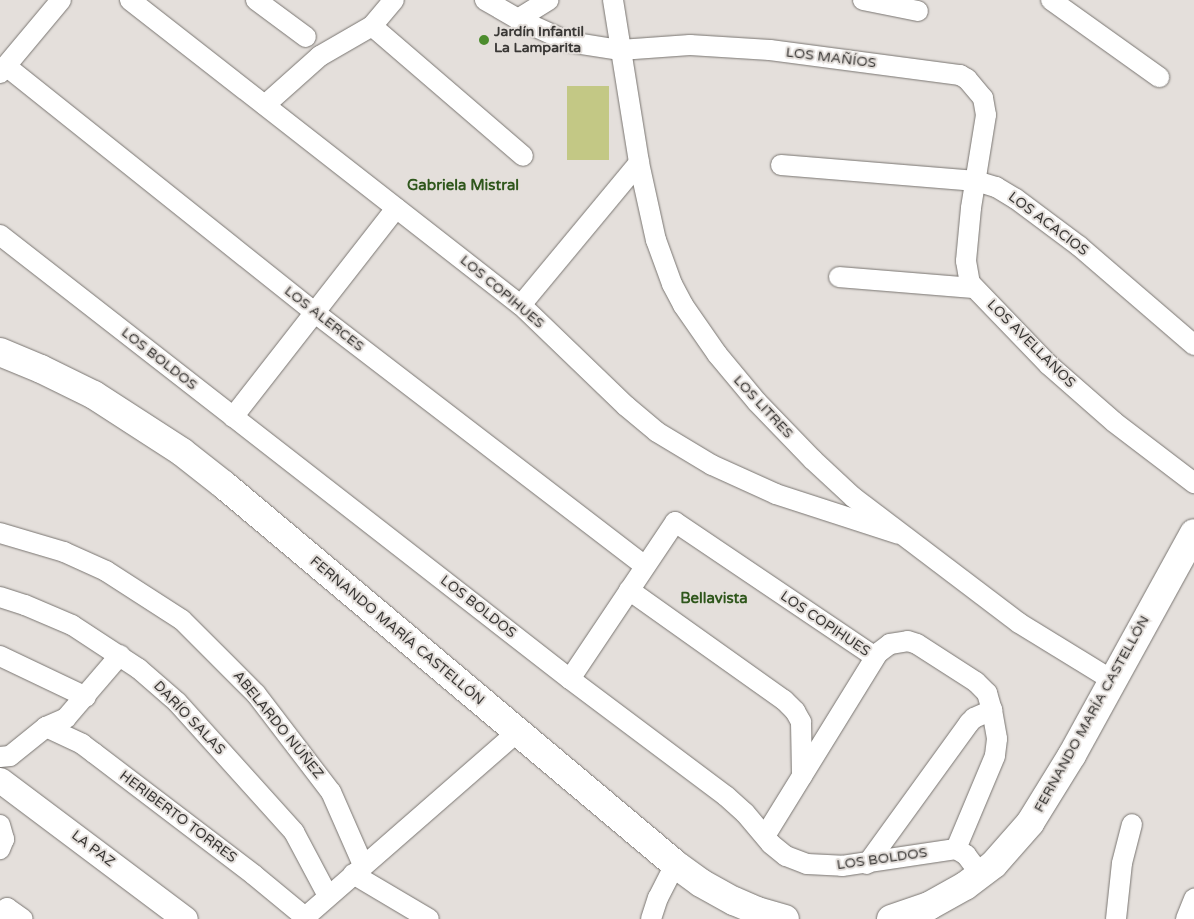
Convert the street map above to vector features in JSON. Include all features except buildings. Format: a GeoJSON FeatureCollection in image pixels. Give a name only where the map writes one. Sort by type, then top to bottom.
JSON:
{"type":"FeatureCollection","features":[{"type":"Feature","properties":{"kind":"main road","name":"FERNANDO MARÍA CASTELLÓN"},"geometry":{"type":"LineString","coordinates":[[0,352],[48,372],[94,395],[182,452],[674,864],[701,883],[734,901],[757,911],[785,919]]}},
{"type":"Feature","properties":{"kind":"main road","name":"FERNANDO MARÍA CASTELLÓN"},"geometry":{"type":"LineString","coordinates":[[891,919],[929,906],[981,875],[1005,853],[1030,823],[1072,755],[1194,533]]}},
{"type":"Feature","properties":{"kind":"street"},"geometry":{"type":"LineString","coordinates":[[3,69],[61,0]]}},
{"type":"Feature","properties":{"kind":"street","name":"LOS COPIHUES"},"geometry":{"type":"LineString","coordinates":[[130,0],[521,305],[626,406],[657,432],[712,465],[776,494],[899,534]]}},
{"type":"Feature","properties":{"kind":"street"},"geometry":{"type":"LineString","coordinates":[[256,0],[306,37]]}},
{"type":"Feature","properties":{"kind":"street"},"geometry":{"type":"LineString","coordinates":[[265,105],[320,56],[372,26],[394,0]]}},
{"type":"Feature","properties":{"kind":"street","name":"LOS MAÑÍOS"},"geometry":{"type":"LineString","coordinates":[[485,0],[518,19],[570,42],[620,50],[690,45],[770,50],[960,75],[979,90],[986,106],[986,126],[976,182],[966,262],[967,277],[973,288]]}},
{"type":"Feature","properties":{"kind":"street"},"geometry":{"type":"LineString","coordinates":[[518,19],[549,0]]}},
{"type":"Feature","properties":{"kind":"street","name":"LOS LITRES"},"geometry":{"type":"LineString","coordinates":[[613,0],[639,163],[656,240],[675,291],[696,325],[734,376],[813,460],[854,498],[899,534],[1019,623],[1112,680]]}},
{"type":"Feature","properties":{"kind":"street"},"geometry":{"type":"LineString","coordinates":[[863,0],[918,11]]}},
{"type":"Feature","properties":{"kind":"street"},"geometry":{"type":"LineString","coordinates":[[1051,0],[1159,77]]}},
{"type":"Feature","properties":{"kind":"street"},"geometry":{"type":"LineString","coordinates":[[372,26],[523,156]]}},
{"type":"Feature","properties":{"kind":"street","name":"LOS ALERCES"},"geometry":{"type":"LineString","coordinates":[[3,69],[314,312],[645,566]]}},
{"type":"Feature","properties":{"kind":"street"},"geometry":{"type":"LineString","coordinates":[[521,305],[639,163]]}},
{"type":"Feature","properties":{"kind":"street","name":"LOS ACACIOS"},"geometry":{"type":"LineString","coordinates":[[781,165],[976,182],[1006,192],[1045,219],[1194,345]]}},
{"type":"Feature","properties":{"kind":"street"},"geometry":{"type":"LineString","coordinates":[[233,417],[396,208]]}},
{"type":"Feature","properties":{"kind":"street","name":"LOS BOLDOS"},"geometry":{"type":"LineString","coordinates":[[0,234],[570,679],[726,796],[745,813],[778,851],[807,864],[842,866],[867,864],[956,849]]}},
{"type":"Feature","properties":{"kind":"street"},"geometry":{"type":"LineString","coordinates":[[839,277],[973,288]]}},
{"type":"Feature","properties":{"kind":"street","name":"LOS AVELLANOS"},"geometry":{"type":"LineString","coordinates":[[973,288],[1049,365],[1090,401],[1194,483]]}},
{"type":"Feature","properties":{"kind":"street","name":"LOS COPIHUES"},"geometry":{"type":"LineString","coordinates":[[645,566],[675,522],[875,657],[881,649],[897,642],[908,641],[917,644],[982,687],[989,698],[992,710]]}},
{"type":"Feature","properties":{"kind":"street","name":"ABELARDO NÚÑEZ"},"geometry":{"type":"LineString","coordinates":[[0,533],[64,552],[106,571],[182,620],[256,694],[332,792],[358,870]]}},
{"type":"Feature","properties":{"kind":"street"},"geometry":{"type":"LineString","coordinates":[[570,679],[645,566]]}},
{"type":"Feature","properties":{"kind":"street"},"geometry":{"type":"LineString","coordinates":[[629,590],[795,710],[802,722],[802,778]]}},
{"type":"Feature","properties":{"kind":"street","name":"DARÍO SALAS"},"geometry":{"type":"LineString","coordinates":[[0,597],[72,625],[120,655],[177,702],[294,832],[328,896]]}},
{"type":"Feature","properties":{"kind":"street"},"geometry":{"type":"LineString","coordinates":[[0,757],[10,756],[46,727],[66,718],[86,698],[120,655]]}},
{"type":"Feature","properties":{"kind":"street"},"geometry":{"type":"LineString","coordinates":[[0,656],[86,698]]}},
{"type":"Feature","properties":{"kind":"street"},"geometry":{"type":"LineString","coordinates":[[765,836],[875,657]]}},
{"type":"Feature","properties":{"kind":"street"},"geometry":{"type":"LineString","coordinates":[[867,864],[969,723],[980,714],[992,710],[997,739],[995,756],[956,849],[966,855],[981,875]]}},
{"type":"Feature","properties":{"kind":"street","name":"HERIBERTO TORRES"},"geometry":{"type":"LineString","coordinates":[[46,727],[82,744],[254,875],[304,918]]}},
{"type":"Feature","properties":{"kind":"street"},"geometry":{"type":"LineString","coordinates":[[304,918],[517,732]]}},
{"type":"Feature","properties":{"kind":"street","name":"LA PAZ"},"geometry":{"type":"LineString","coordinates":[[0,780],[185,919]]}},
{"type":"Feature","properties":{"kind":"street"},"geometry":{"type":"LineString","coordinates":[[1116,919],[1122,863],[1132,824]]}},
{"type":"Feature","properties":{"kind":"street"},"geometry":{"type":"LineString","coordinates":[[0,826],[4,834],[0,849]]}},
{"type":"Feature","properties":{"kind":"street"},"geometry":{"type":"LineString","coordinates":[[651,919],[658,898],[674,864]]}},
{"type":"Feature","properties":{"kind":"street"},"geometry":{"type":"LineString","coordinates":[[358,870],[429,919]]}},
{"type":"Feature","properties":{"kind":"street"},"geometry":{"type":"LineString","coordinates":[[1186,919],[1194,899]]}},
{"type":"Feature","properties":{"kind":"green space"},"geometry":{"type":"Polygon","coordinates":[[[567,86],[609,86],[609,160],[567,160],[567,86]]]}},
{"type":"Feature","properties":{"kind":"place","name":"Jardín Infantil La Lamparita"},"geometry":{"type":"Point","coordinates":[484,40]}},
{"type":"Feature","properties":{"kind":"district","name":"Gabriela Mistral"},"geometry":{"type":"Point","coordinates":[463,186]}},
{"type":"Feature","properties":{"kind":"district","name":"Bellavista"},"geometry":{"type":"Point","coordinates":[714,599]}}]}
